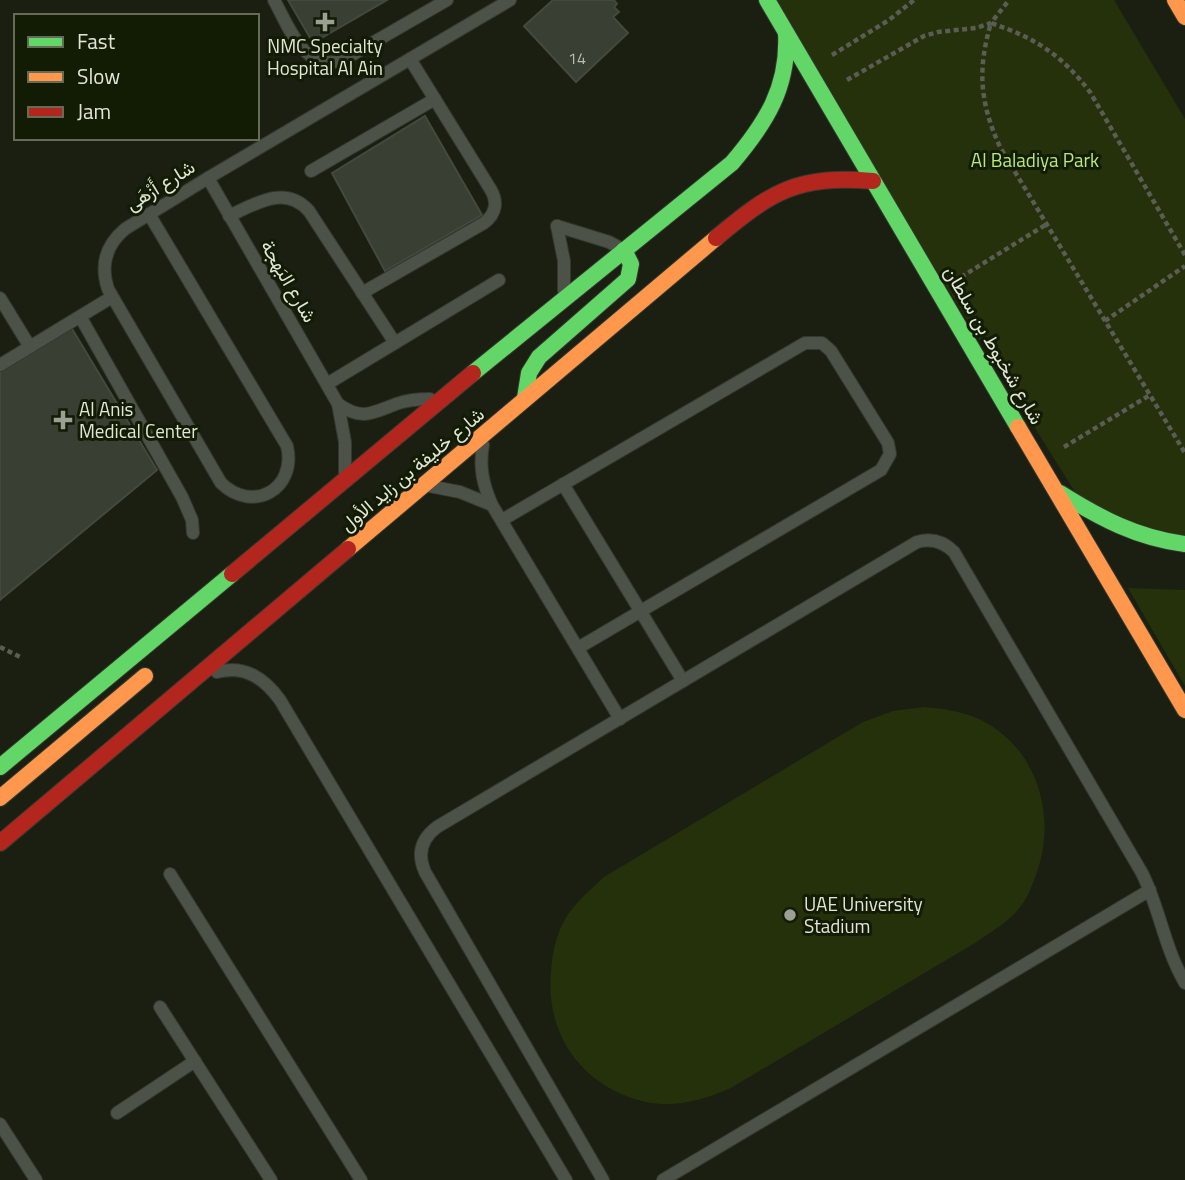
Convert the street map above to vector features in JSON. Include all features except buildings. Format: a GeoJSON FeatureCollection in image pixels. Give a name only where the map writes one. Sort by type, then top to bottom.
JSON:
{"type":"FeatureCollection","features":[{"type":"Feature","properties":{"kind":"main road","name":"شارع شخبوط بن سلطان"},"geometry":{"type":"LineString","coordinates":[[767,0],[1185,710]]}},
{"type":"Feature","properties":{"kind":"main road"},"geometry":{"type":"LineString","coordinates":[[1175,0],[1185,18]]}},
{"type":"Feature","properties":{"kind":"main road","name":"شارع خليفة بن زايد الأول"},"geometry":{"type":"LineString","coordinates":[[0,767],[564,297],[732,163],[753,139],[770,113],[778,94],[787,53],[786,33]]}},
{"type":"Feature","properties":{"kind":"main road","name":"شارع خليفة بن زايد الأول"},"geometry":{"type":"LineString","coordinates":[[0,843],[744,215],[785,188],[818,179],[873,180]]}},
{"type":"Feature","properties":{"kind":"main road"},"geometry":{"type":"LineString","coordinates":[[525,400],[528,373],[539,358],[628,279],[631,274],[631,261],[624,250]]}},
{"type":"Feature","properties":{"kind":"main road"},"geometry":{"type":"LineString","coordinates":[[1056,491],[1120,530],[1185,544]]}},
{"type":"Feature","properties":{"kind":"main road"},"geometry":{"type":"LineString","coordinates":[[182,636],[195,603]]}},
{"type":"Feature","properties":{"kind":"main road"},"geometry":{"type":"LineString","coordinates":[[0,798],[160,663]]}},
{"type":"Feature","properties":{"kind":"lane"},"geometry":{"type":"LineString","coordinates":[[274,0],[304,51],[317,61],[326,63],[343,60],[447,0]]}},
{"type":"Feature","properties":{"kind":"lane","name":"شارع أَزْهَى"},"geometry":{"type":"LineString","coordinates":[[149,214],[287,446],[289,456],[286,475],[274,490],[256,497],[246,497],[228,489],[221,482],[112,297],[103,270],[107,251],[118,235],[149,214],[510,0]]}},
{"type":"Feature","properties":{"kind":"lane"},"geometry":{"type":"LineString","coordinates":[[362,293],[484,223],[493,214],[495,202],[491,190],[410,59]]}},
{"type":"Feature","properties":{"kind":"lane"},"geometry":{"type":"LineString","coordinates":[[311,171],[435,99]]}},
{"type":"Feature","properties":{"kind":"lane","name":"شارع البَهجة"},"geometry":{"type":"LineString","coordinates":[[208,178],[338,404],[345,442],[345,481]]}},
{"type":"Feature","properties":{"kind":"lane"},"geometry":{"type":"LineString","coordinates":[[229,216],[271,198],[285,197],[299,202],[309,211],[395,343]]}},
{"type":"Feature","properties":{"kind":"lane"},"geometry":{"type":"LineString","coordinates":[[564,297],[564,261],[557,226],[609,242],[624,250]]}},
{"type":"Feature","properties":{"kind":"lane"},"geometry":{"type":"LineString","coordinates":[[327,384],[499,280]]}},
{"type":"Feature","properties":{"kind":"lane"},"geometry":{"type":"LineString","coordinates":[[0,365],[112,297]]}},
{"type":"Feature","properties":{"kind":"lane"},"geometry":{"type":"LineString","coordinates":[[0,298],[30,347]]}},
{"type":"Feature","properties":{"kind":"lane"},"geometry":{"type":"LineString","coordinates":[[81,318],[182,497],[192,520],[193,533]]}},
{"type":"Feature","properties":{"kind":"lane"},"geometry":{"type":"LineString","coordinates":[[502,520],[800,345],[810,342],[822,343],[831,351],[888,443],[891,454],[881,470],[578,648]]}},
{"type":"Feature","properties":{"kind":"lane"},"geometry":{"type":"LineString","coordinates":[[338,404],[365,415],[415,400],[444,399]]}},
{"type":"Feature","properties":{"kind":"lane"},"geometry":{"type":"LineString","coordinates":[[485,435],[482,478],[492,505],[620,719]]}},
{"type":"Feature","properties":{"kind":"lane"},"geometry":{"type":"LineString","coordinates":[[564,484],[683,681]]}},
{"type":"Feature","properties":{"kind":"lane"},"geometry":{"type":"LineString","coordinates":[[426,485],[460,492],[492,505]]}},
{"type":"Feature","properties":{"kind":"lane"},"geometry":{"type":"LineString","coordinates":[[603,1180],[425,872],[420,856],[424,840],[437,827],[916,542],[941,542],[954,552],[1150,890],[1168,950],[1185,983]]}},
{"type":"Feature","properties":{"kind":"lane"},"geometry":{"type":"LineString","coordinates":[[188,685],[218,672],[238,670],[257,676],[273,691],[299,730],[566,1180]]}},
{"type":"Feature","properties":{"kind":"lane"},"geometry":{"type":"LineString","coordinates":[[170,874],[361,1180]]}},
{"type":"Feature","properties":{"kind":"lane"},"geometry":{"type":"LineString","coordinates":[[663,1180],[1150,890]]}},
{"type":"Feature","properties":{"kind":"lane"},"geometry":{"type":"LineString","coordinates":[[160,1007],[271,1180]]}},
{"type":"Feature","properties":{"kind":"lane"},"geometry":{"type":"LineString","coordinates":[[117,1113],[195,1061]]}},
{"type":"Feature","properties":{"kind":"lane"},"geometry":{"type":"LineString","coordinates":[[0,1124],[36,1180]]}},
{"type":"Feature","properties":{"kind":"path"},"geometry":{"type":"LineString","coordinates":[[836,62],[831,54],[889,20],[914,0]]}},
{"type":"Feature","properties":{"kind":"path"},"geometry":{"type":"LineString","coordinates":[[1009,0],[991,23],[981,66],[984,105],[1000,147],[1185,453]]}},
{"type":"Feature","properties":{"kind":"path"},"geometry":{"type":"LineString","coordinates":[[841,71],[848,82],[924,36],[991,23],[1034,39],[1051,51],[1090,92],[1185,255]]}},
{"type":"Feature","properties":{"kind":"path"},"geometry":{"type":"LineString","coordinates":[[938,292],[1046,224]]}},
{"type":"Feature","properties":{"kind":"path"},"geometry":{"type":"LineString","coordinates":[[1105,321],[1185,266]]}},
{"type":"Feature","properties":{"kind":"path"},"geometry":{"type":"LineString","coordinates":[[1039,462],[1150,395]]}},
{"type":"Feature","properties":{"kind":"path"},"geometry":{"type":"LineString","coordinates":[[0,647],[20,657]]}},
{"type":"Feature","properties":{"kind":"green space","name":"Al Baladiya Park"},"geometry":{"type":"Polygon","coordinates":[[[767,0],[1114,0],[1185,119],[1185,538],[1085,508],[767,0]]]}},
{"type":"Feature","properties":{"kind":"green space"},"geometry":{"type":"Polygon","coordinates":[[[1128,588],[1185,590],[1185,686],[1128,588]]]}},
{"type":"Feature","properties":{"kind":"green space","name":"UAE University Stadium"},"geometry":{"type":"Polygon","coordinates":[[[924,707],[960,712],[981,720],[1000,732],[1029,765],[1043,806],[1045,828],[1037,872],[1026,898],[1016,912],[975,943],[719,1093],[699,1100],[657,1104],[624,1095],[604,1085],[587,1071],[562,1037],[554,1017],[551,995],[551,966],[557,936],[580,899],[604,877],[863,722],[893,711],[924,707]]]}},
{"type":"Feature","properties":{"kind":"traffic: fast"},"geometry":{"type":"LineString","coordinates":[[767,0],[1018,427]]}},
{"type":"Feature","properties":{"kind":"traffic: fast"},"geometry":{"type":"LineString","coordinates":[[473,373],[732,163],[765,119],[773,103],[784,70],[786,33]]}},
{"type":"Feature","properties":{"kind":"traffic: fast"},"geometry":{"type":"LineString","coordinates":[[525,398],[529,373],[539,357],[628,279],[631,264],[624,250]]}},
{"type":"Feature","properties":{"kind":"traffic: fast"},"geometry":{"type":"LineString","coordinates":[[1060,493],[1120,526],[1151,537],[1185,544]]}},
{"type":"Feature","properties":{"kind":"traffic: fast"},"geometry":{"type":"LineString","coordinates":[[0,767],[232,574]]}},
{"type":"Feature","properties":{"kind":"traffic: slow"},"geometry":{"type":"LineString","coordinates":[[1175,0],[1185,17]]}},
{"type":"Feature","properties":{"kind":"traffic: slow"},"geometry":{"type":"LineString","coordinates":[[348,549],[716,238]]}},
{"type":"Feature","properties":{"kind":"traffic: slow"},"geometry":{"type":"LineString","coordinates":[[1018,427],[1185,710]]}},
{"type":"Feature","properties":{"kind":"traffic: slow"},"geometry":{"type":"LineString","coordinates":[[0,798],[145,676]]}},
{"type":"Feature","properties":{"kind":"traffic: jam"},"geometry":{"type":"LineString","coordinates":[[716,238],[753,208],[787,190],[824,181],[873,181]]}},
{"type":"Feature","properties":{"kind":"traffic: jam"},"geometry":{"type":"LineString","coordinates":[[232,574],[473,373]]}},
{"type":"Feature","properties":{"kind":"traffic: jam"},"geometry":{"type":"LineString","coordinates":[[0,843],[348,549]]}},
{"type":"Feature","properties":{"kind":"place","name":"NMC Specialty Hospital Al Ain"},"geometry":{"type":"Point","coordinates":[325,22]}},
{"type":"Feature","properties":{"kind":"place","name":"Al Anis Medical Center"},"geometry":{"type":"Point","coordinates":[63,420]}},
{"type":"Feature","properties":{"kind":"place","name":"UAE University Stadium"},"geometry":{"type":"Point","coordinates":[790,915]}}]}
